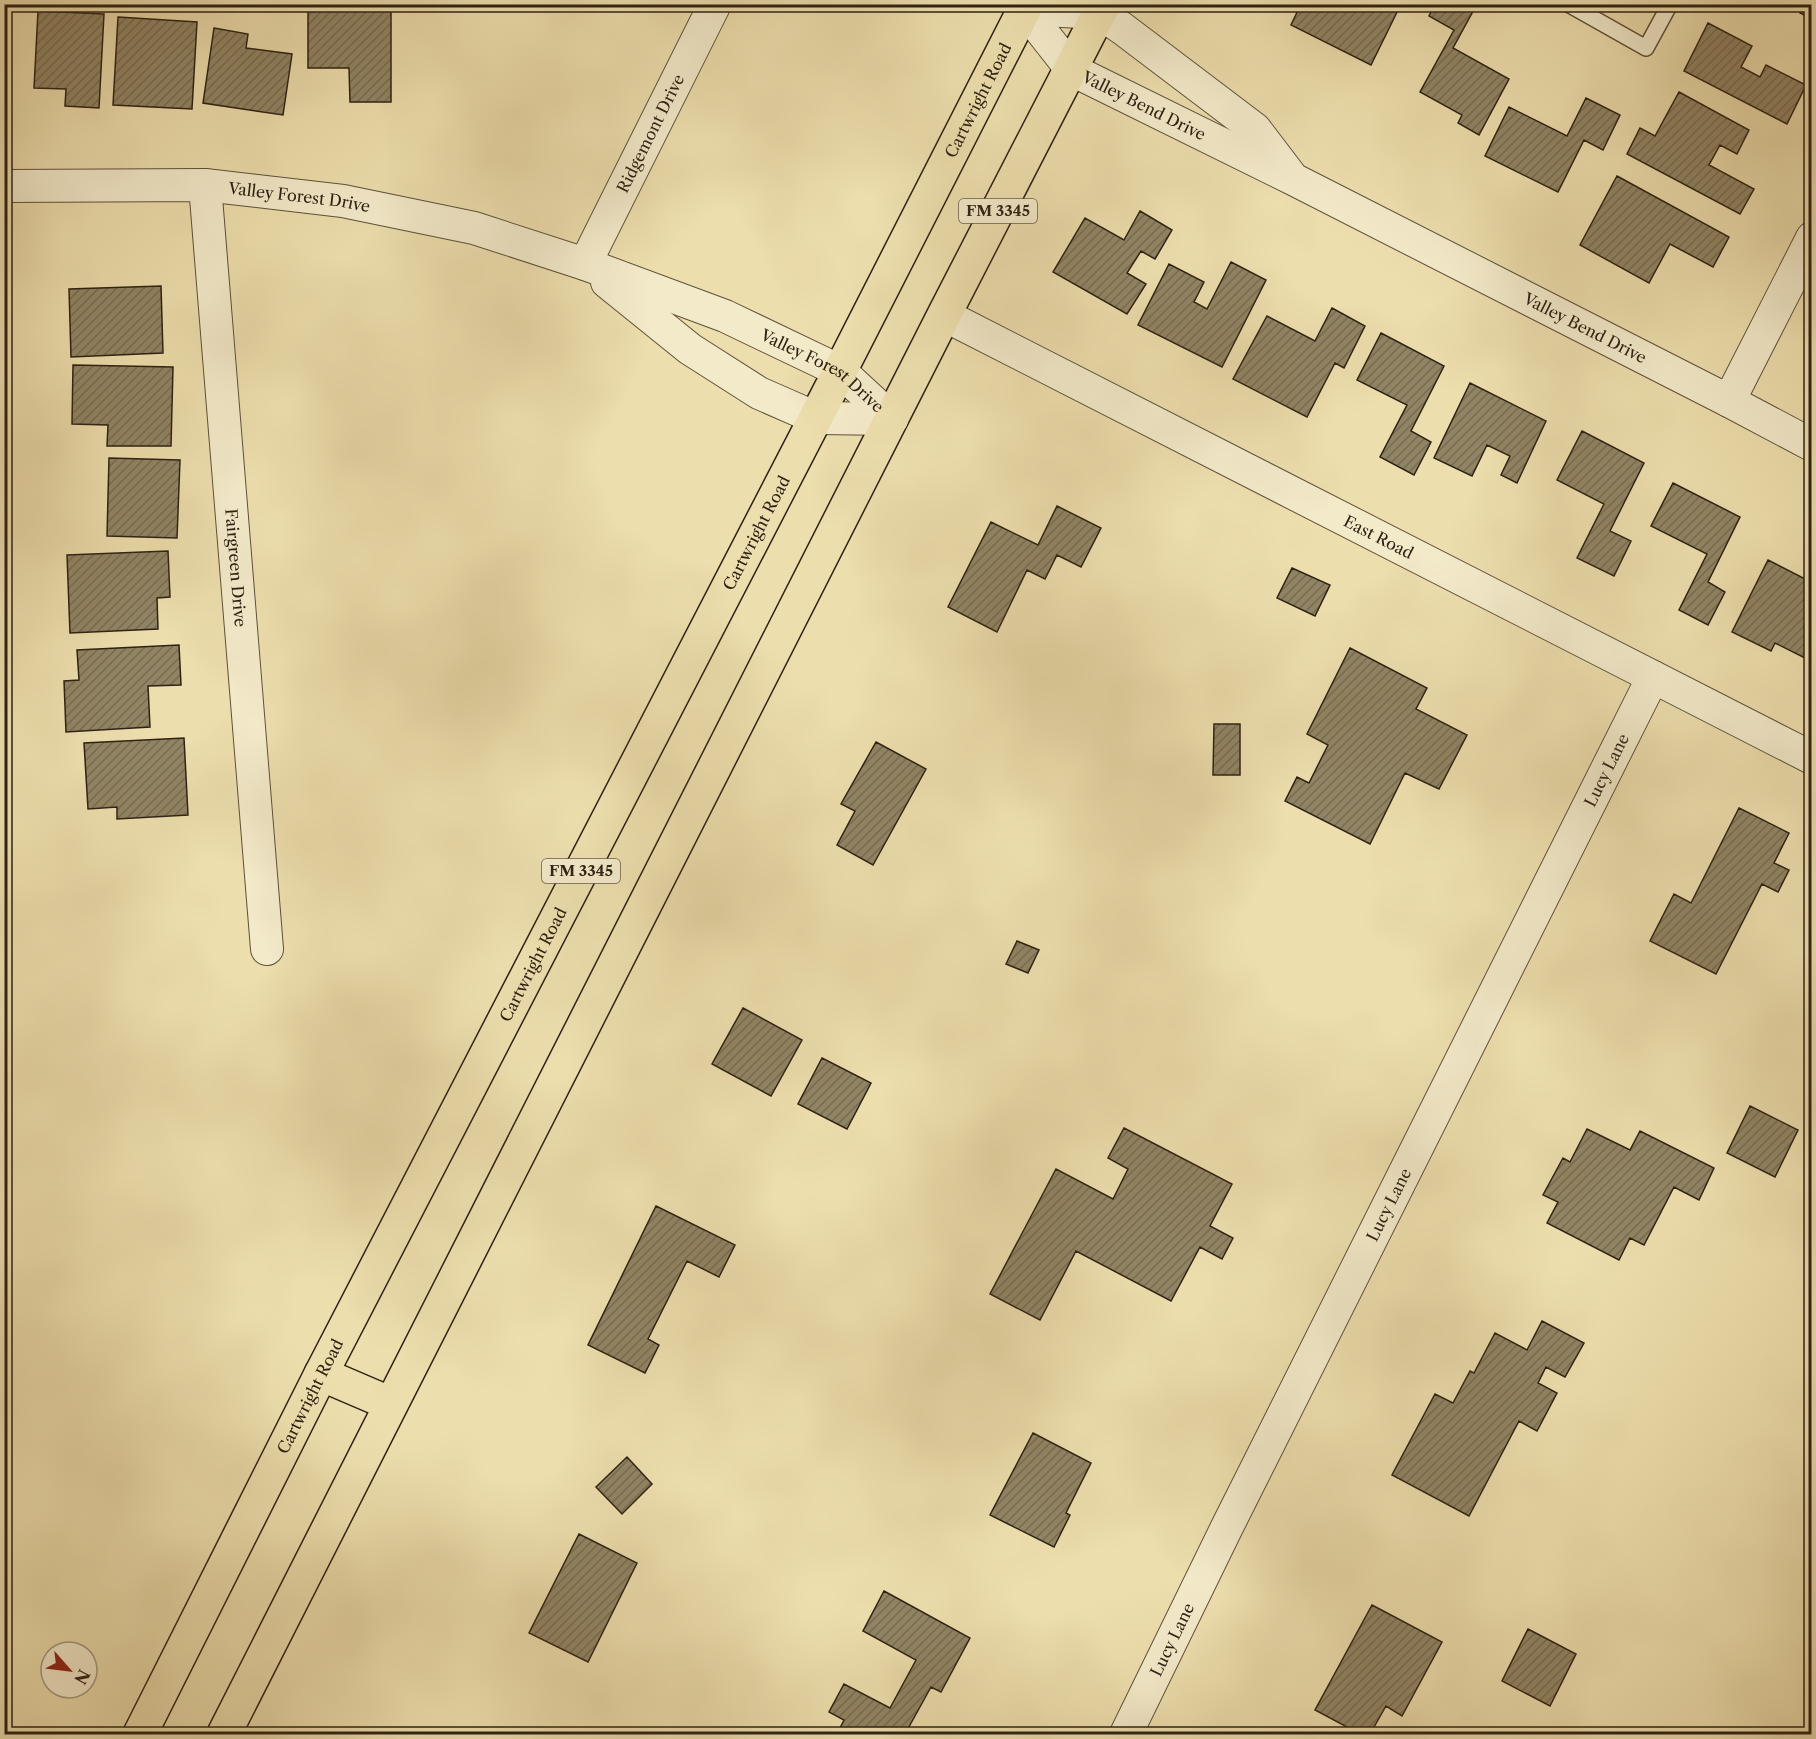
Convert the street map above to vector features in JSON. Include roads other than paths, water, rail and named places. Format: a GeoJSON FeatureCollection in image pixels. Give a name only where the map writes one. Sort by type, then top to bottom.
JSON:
{"type":"FeatureCollection","features":[{"type":"Feature","properties":{"kind":"main road","name":"Cartwright Road"},"geometry":{"type":"LineString","coordinates":[[140,1734],[321,1374],[816,418],[1025,7]]}},
{"type":"Feature","properties":{"kind":"main road","name":"FM 3345"},"geometry":{"type":"LineString","coordinates":[[224,1734],[944,315],[1102,9]]}},
{"type":"Feature","properties":{"kind":"main road"},"geometry":{"type":"LineString","coordinates":[[321,1374],[391,1404]]}},
{"type":"Feature","properties":{"kind":"street","name":"Ridgemont Drive"},"geometry":{"type":"LineString","coordinates":[[585,264],[715,4]]}},
{"type":"Feature","properties":{"kind":"street"},"geometry":{"type":"LineString","coordinates":[[1025,7],[1102,9]]}},
{"type":"Feature","properties":{"kind":"street","name":"Valley Bend Drive"},"geometry":{"type":"LineString","coordinates":[[1025,7],[1072,70],[1294,180],[1812,445]]}},
{"type":"Feature","properties":{"kind":"street","name":"Valley Bend Drive"},"geometry":{"type":"LineString","coordinates":[[1102,9],[1123,29],[1255,129],[1294,180]]}},
{"type":"Feature","properties":{"kind":"street","name":"Valley Forest Drive"},"geometry":{"type":"LineString","coordinates":[[4,186],[205,185],[343,201],[474,228],[585,264],[726,316],[840,371],[892,419]]}},
{"type":"Feature","properties":{"kind":"street","name":"Fairgreen Drive"},"geometry":{"type":"LineString","coordinates":[[205,185],[267,949]]}},
{"type":"Feature","properties":{"kind":"street"},"geometry":{"type":"LineString","coordinates":[[1729,401],[1812,238]]}},
{"type":"Feature","properties":{"kind":"street","name":"Valley Forest Drive"},"geometry":{"type":"LineString","coordinates":[[585,264],[690,349],[759,393],[816,418],[892,419]]}},
{"type":"Feature","properties":{"kind":"street","name":"East Road"},"geometry":{"type":"LineString","coordinates":[[944,315],[1812,758]]}},
{"type":"Feature","properties":{"kind":"street","name":"Lucy Lane"},"geometry":{"type":"LineString","coordinates":[[1126,1734],[1227,1527],[1653,677]]}},
{"type":"Feature","properties":{"kind":"lane"},"geometry":{"type":"LineString","coordinates":[[1568,4],[1646,48],[1670,4]]}}]}
